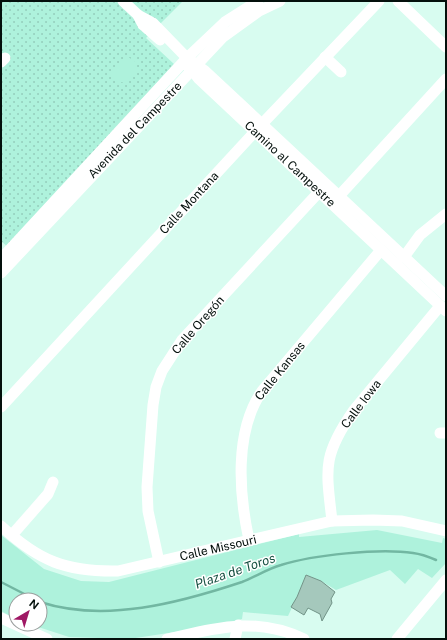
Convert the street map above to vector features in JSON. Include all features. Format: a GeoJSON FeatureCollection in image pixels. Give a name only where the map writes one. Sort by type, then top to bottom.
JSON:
{"type":"FeatureCollection","features":[{"type":"Feature","properties":{"kind":"street","name":"Camino al Campestre"},"geometry":{"type":"LineString","coordinates":[[123,1],[138,14],[140,20],[146,28],[194,67],[199,79],[339,196],[404,257],[444,304]]}},
{"type":"Feature","properties":{"kind":"street","name":"Avenida del Campestre"},"geometry":{"type":"LineString","coordinates":[[1,273],[185,60],[225,22],[258,1]]}},
{"type":"Feature","properties":{"kind":"street","name":"Avenida del Campestre"},"geometry":{"type":"LineString","coordinates":[[1,259],[223,37],[259,11],[280,1]]}},
{"type":"Feature","properties":{"kind":"street","name":"Calle Montana"},"geometry":{"type":"LineString","coordinates":[[1,407],[258,128],[379,1]]}},
{"type":"Feature","properties":{"kind":"street"},"geometry":{"type":"LineString","coordinates":[[398,1],[446,47]]}},
{"type":"Feature","properties":{"kind":"street"},"geometry":{"type":"LineString","coordinates":[[325,57],[342,72]]}},
{"type":"Feature","properties":{"kind":"street"},"geometry":{"type":"LineString","coordinates":[[339,196],[446,78]]}},
{"type":"Feature","properties":{"kind":"street","name":"Camino al Campestre"},"geometry":{"type":"LineString","coordinates":[[258,128],[319,192],[381,250],[444,304]]}},
{"type":"Feature","properties":{"kind":"street","name":"Calle Oregón"},"geometry":{"type":"LineString","coordinates":[[159,562],[148,511],[147,488],[156,387],[162,370],[182,340],[319,192]]}},
{"type":"Feature","properties":{"kind":"street"},"geometry":{"type":"LineString","coordinates":[[404,257],[420,234],[446,214]]}},
{"type":"Feature","properties":{"kind":"street","name":"Calle Kansas"},"geometry":{"type":"LineString","coordinates":[[249,540],[243,503],[242,474],[244,433],[247,419],[253,404],[262,391],[381,250]]}},
{"type":"Feature","properties":{"kind":"street","name":"Calle Iowa"},"geometry":{"type":"LineString","coordinates":[[332,521],[327,473],[328,461],[331,450],[342,428],[354,410],[444,304]]}},
{"type":"Feature","properties":{"kind":"street"},"geometry":{"type":"LineString","coordinates":[[12,536],[48,494],[53,482]]}},
{"type":"Feature","properties":{"kind":"street","name":"Calle Missouri"},"geometry":{"type":"LineString","coordinates":[[1,526],[35,554],[52,562],[75,569],[94,572],[118,571],[332,521],[402,521],[446,531]]}},
{"type":"Feature","properties":{"kind":"street"},"geometry":{"type":"LineString","coordinates":[[397,639],[446,580]]}},
{"type":"Feature","properties":{"kind":"street"},"geometry":{"type":"LineString","coordinates":[[1,618],[47,639]]}},
{"type":"Feature","properties":{"kind":"street"},"geometry":{"type":"LineString","coordinates":[[235,639],[238,625]]}},
{"type":"Feature","properties":{"kind":"street"},"geometry":{"type":"LineString","coordinates":[[167,639],[238,625],[263,626],[278,629],[304,639]]}},
{"type":"Feature","properties":{"kind":"green space"},"geometry":{"type":"Polygon","coordinates":[[[1,1],[183,1],[146,38],[174,64],[9,248],[1,241],[1,1]]]}},
{"type":"Feature","properties":{"kind":"green space"},"geometry":{"type":"Polygon","coordinates":[[[128,57],[136,62],[136,71],[125,83],[113,80],[113,72],[128,57]]]}},
{"type":"Feature","properties":{"kind":"green space"},"geometry":{"type":"Polygon","coordinates":[[[377,530],[442,543],[443,538],[446,539],[446,563],[432,578],[418,569],[405,584],[390,570],[336,590],[321,581],[306,575],[288,616],[243,612],[242,619],[221,625],[129,639],[69,637],[48,630],[48,592],[8,592],[8,615],[1,611],[1,535],[44,569],[81,581],[109,582],[299,534],[299,537],[377,530]]]}},
{"type":"Feature","properties":{"kind":"building"},"geometry":{"type":"Polygon","coordinates":[[[306,575],[321,581],[335,592],[331,599],[332,603],[322,621],[320,614],[308,608],[304,615],[291,607],[306,575]]]}},
{"type":"Feature","properties":{"kind":"waterway","name":"Plaza de Toros"},"geometry":{"type":"LineString","coordinates":[[48,604],[90,611],[142,608],[218,590],[294,561],[328,555],[383,551],[416,553],[436,560]]}},
{"type":"Feature","properties":{"kind":"waterway","name":"Plaza de Toros"},"geometry":{"type":"LineString","coordinates":[[1,582],[20,592]]}}]}
